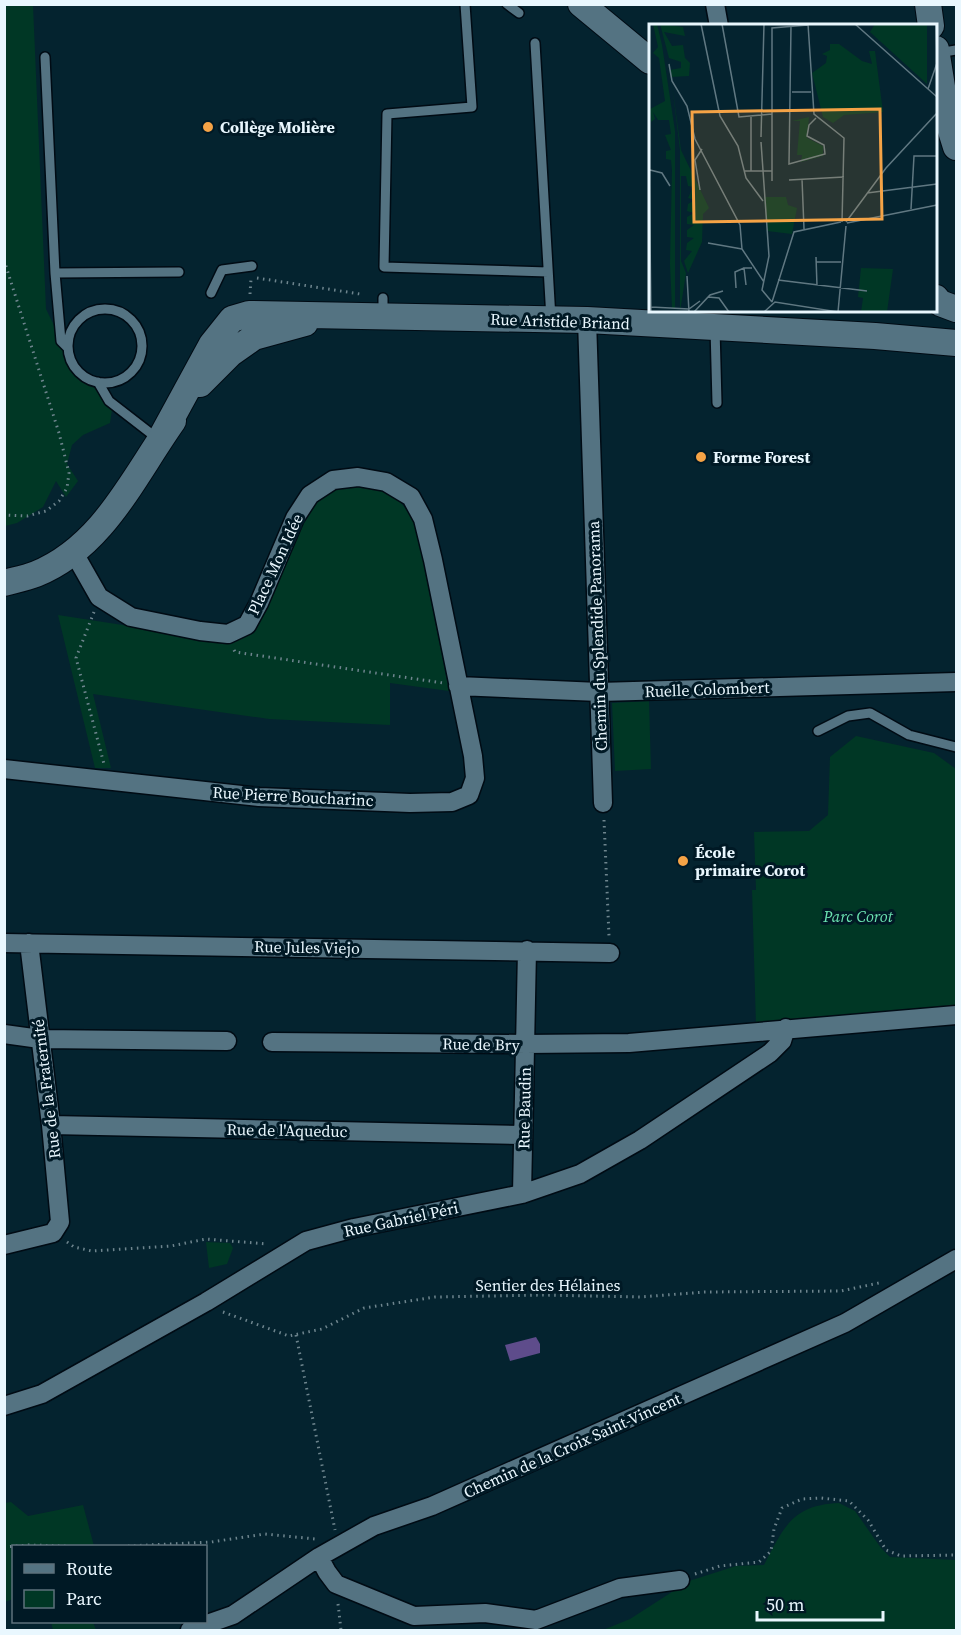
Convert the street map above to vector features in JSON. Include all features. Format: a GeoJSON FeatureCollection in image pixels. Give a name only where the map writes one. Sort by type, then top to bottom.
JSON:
{"type":"FeatureCollection","features":[{"type":"Feature","properties":{"kind":"street"},"geometry":{"type":"LineString","coordinates":[[581,4],[649,59]]}},
{"type":"Feature","properties":{"kind":"street"},"geometry":{"type":"LineString","coordinates":[[715,4],[719,24]]}},
{"type":"Feature","properties":{"kind":"street"},"geometry":{"type":"LineString","coordinates":[[928,4],[932,24]]}},
{"type":"Feature","properties":{"kind":"street"},"geometry":{"type":"LineString","coordinates":[[943,51],[948,118],[957,147]]}},
{"type":"Feature","properties":{"kind":"street"},"geometry":{"type":"LineString","coordinates":[[937,299],[940,303],[957,309]]}},
{"type":"Feature","properties":{"kind":"street","name":"Rue Aristide Briand"},"geometry":{"type":"LineString","coordinates":[[4,583],[36,574],[74,553],[99,528],[117,506],[161,437],[212,344],[232,319],[249,314],[285,313],[353,317],[383,308],[875,336],[957,343]]}},
{"type":"Feature","properties":{"kind":"street","name":"Chemin du Splendide Panorama"},"geometry":{"type":"LineString","coordinates":[[587,320],[603,803]]}},
{"type":"Feature","properties":{"kind":"street","name":"Rue Aristide Briand"},"geometry":{"type":"LineString","coordinates":[[875,336],[957,326]]}},
{"type":"Feature","properties":{"kind":"street","name":"Place Mon Idée"},"geometry":{"type":"LineString","coordinates":[[228,634],[247,625],[259,603],[295,518],[310,495],[333,480],[358,477],[387,482],[411,497],[423,519],[434,561],[458,686]]}},
{"type":"Feature","properties":{"kind":"street"},"geometry":{"type":"LineString","coordinates":[[74,553],[99,597],[131,617],[200,631],[228,634]]}},
{"type":"Feature","properties":{"kind":"street","name":"Ruelle Colombert"},"geometry":{"type":"LineString","coordinates":[[458,686],[599,692],[957,682]]}},
{"type":"Feature","properties":{"kind":"street","name":"Rue Pierre Boucharinc"},"geometry":{"type":"LineString","coordinates":[[4,769],[259,797],[452,802],[469,795],[475,778],[458,686]]}},
{"type":"Feature","properties":{"kind":"street","name":"Rue Jules Viejo"},"geometry":{"type":"LineString","coordinates":[[4,943],[610,953]]}},
{"type":"Feature","properties":{"kind":"street","name":"Rue de la Fraternité"},"geometry":{"type":"LineString","coordinates":[[29,943],[60,1222],[53,1233]]}},
{"type":"Feature","properties":{"kind":"street","name":"Rue Baudin"},"geometry":{"type":"LineString","coordinates":[[522,1194],[527,950]]}},
{"type":"Feature","properties":{"kind":"street","name":"Rue de Bry"},"geometry":{"type":"LineString","coordinates":[[272,1041],[629,1043],[957,1015]]}},
{"type":"Feature","properties":{"kind":"street","name":"Rue Gabriel Péri"},"geometry":{"type":"LineString","coordinates":[[4,1406],[42,1394],[206,1302],[306,1241],[333,1233],[522,1194],[580,1174],[640,1140],[770,1053],[782,1041],[786,1028]]}},
{"type":"Feature","properties":{"kind":"street"},"geometry":{"type":"LineString","coordinates":[[4,1034],[40,1039],[227,1041]]}},
{"type":"Feature","properties":{"kind":"street","name":"Rue de l'Aqueduc"},"geometry":{"type":"LineString","coordinates":[[51,1125],[523,1135]]}},
{"type":"Feature","properties":{"kind":"street"},"geometry":{"type":"LineString","coordinates":[[4,1245],[53,1233]]}},
{"type":"Feature","properties":{"kind":"street","name":"Chemin de la Croix Saint-Vincent"},"geometry":{"type":"LineString","coordinates":[[190,1630],[233,1615],[324,1554],[374,1526],[432,1506],[786,1351],[845,1323],[957,1259]]}},
{"type":"Feature","properties":{"kind":"street"},"geometry":{"type":"LineString","coordinates":[[324,1554],[327,1572],[336,1584],[414,1616],[485,1613],[536,1620],[620,1588],[680,1581]]}},
{"type":"Feature","properties":{"kind":"lane"},"geometry":{"type":"LineString","coordinates":[[465,4],[472,107],[387,114],[384,267],[548,272]]}},
{"type":"Feature","properties":{"kind":"lane"},"geometry":{"type":"LineString","coordinates":[[507,4],[519,13]]}},
{"type":"Feature","properties":{"kind":"lane"},"geometry":{"type":"LineString","coordinates":[[535,43],[551,319]]}},
{"type":"Feature","properties":{"kind":"lane"},"geometry":{"type":"LineString","coordinates":[[45,57],[55,273],[61,341],[68,348]]}},
{"type":"Feature","properties":{"kind":"lane"},"geometry":{"type":"LineString","coordinates":[[211,293],[222,270],[252,266]]}},
{"type":"Feature","properties":{"kind":"lane"},"geometry":{"type":"LineString","coordinates":[[55,273],[179,272]]}},
{"type":"Feature","properties":{"kind":"lane"},"geometry":{"type":"LineString","coordinates":[[113,310],[130,318],[136,326],[142,344],[138,362],[125,376],[107,382],[98,382],[81,373],[74,366],[68,348],[69,338],[78,321],[94,311],[113,310]]}},
{"type":"Feature","properties":{"kind":"lane"},"geometry":{"type":"LineString","coordinates":[[715,328],[717,403]]}},
{"type":"Feature","properties":{"kind":"lane"},"geometry":{"type":"LineString","coordinates":[[98,382],[109,401],[143,429],[161,437]]}},
{"type":"Feature","properties":{"kind":"lane"},"geometry":{"type":"LineString","coordinates":[[818,731],[848,716],[870,713],[909,735],[957,747]]}},
{"type":"Feature","properties":{"kind":"path"},"geometry":{"type":"LineString","coordinates":[[4,260],[59,433],[69,473],[67,488],[59,501],[46,511],[27,516],[4,514]]}},
{"type":"Feature","properties":{"kind":"path"},"geometry":{"type":"LineString","coordinates":[[99,597],[76,658],[108,780]]}},
{"type":"Feature","properties":{"kind":"path"},"geometry":{"type":"LineString","coordinates":[[228,634],[235,652],[458,686]]}},
{"type":"Feature","properties":{"kind":"path"},"geometry":{"type":"LineString","coordinates":[[603,803],[610,953]]}},
{"type":"Feature","properties":{"kind":"path"},"geometry":{"type":"LineString","coordinates":[[53,1233],[74,1247],[92,1251],[171,1246],[206,1239],[277,1245],[282,1254]]}},
{"type":"Feature","properties":{"kind":"path","name":"Sentier des Hélaines"},"geometry":{"type":"LineString","coordinates":[[206,1302],[227,1314],[289,1336],[322,1329],[364,1308],[435,1297],[543,1295],[640,1297],[705,1292],[841,1291],[887,1281],[894,1295]]}},
{"type":"Feature","properties":{"kind":"path"},"geometry":{"type":"LineString","coordinates":[[296,1335],[335,1528]]}},
{"type":"Feature","properties":{"kind":"path"},"geometry":{"type":"LineString","coordinates":[[680,1581],[720,1566],[759,1562],[771,1551],[774,1529],[782,1508],[802,1499],[821,1498],[849,1501],[868,1520],[886,1550],[901,1556],[957,1555]]}},
{"type":"Feature","properties":{"kind":"path"},"geometry":{"type":"LineString","coordinates":[[149,1545],[211,1542],[265,1534],[322,1540],[324,1554]]}},
{"type":"Feature","properties":{"kind":"path"},"geometry":{"type":"LineString","coordinates":[[336,1584],[341,1630]]}},
{"type":"Feature","properties":{"kind":"green space"},"geometry":{"type":"Polygon","coordinates":[[[5,5],[33,5],[46,309],[68,354],[112,410],[110,423],[83,435],[72,445],[67,464],[78,481],[66,497],[56,481],[43,507],[17,523],[5,526],[5,5]]]}},
{"type":"Feature","properties":{"kind":"green space"},"geometry":{"type":"Polygon","coordinates":[[[347,482],[372,486],[389,492],[403,505],[416,526],[449,691],[390,683],[390,725],[269,719],[93,694],[111,768],[95,768],[58,615],[226,641],[242,638],[256,626],[295,533],[316,496],[347,482]]]}},
{"type":"Feature","properties":{"kind":"green space"},"geometry":{"type":"Polygon","coordinates":[[[649,701],[651,769],[615,771],[612,703],[649,701]]]}},
{"type":"Feature","properties":{"kind":"green space","name":"Parc Corot"},"geometry":{"type":"Polygon","coordinates":[[[856,736],[934,753],[956,769],[956,1006],[756,1025],[752,890],[756,890],[754,832],[809,831],[828,815],[830,757],[856,736]]]}},
{"type":"Feature","properties":{"kind":"green space"},"geometry":{"type":"Polygon","coordinates":[[[206,1242],[230,1243],[233,1248],[227,1264],[209,1268],[206,1242]]]}},
{"type":"Feature","properties":{"kind":"green space"},"geometry":{"type":"Polygon","coordinates":[[[11,1502],[28,1516],[83,1505],[94,1545],[12,1545],[12,1599],[5,1602],[5,1503],[11,1502]]]}},
{"type":"Feature","properties":{"kind":"green space"},"geometry":{"type":"Polygon","coordinates":[[[839,1503],[855,1511],[890,1557],[956,1560],[956,1630],[603,1630],[630,1619],[689,1581],[736,1566],[764,1565],[791,1520],[810,1508],[839,1503]]]}},
{"type":"Feature","properties":{"kind":"green space"},"geometry":{"type":"Polygon","coordinates":[[[51,1623],[93,1623],[96,1630],[53,1630],[51,1623]]]}},
{"type":"Feature","properties":{"kind":"shaded area"},"geometry":{"type":"Polygon","coordinates":[[[536,1337],[540,1344],[540,1353],[510,1361],[505,1345],[536,1337]]]}},
{"type":"Feature","properties":{"kind":"place","name":"Collège Molière"},"geometry":{"type":"Point","coordinates":[208,127]}},
{"type":"Feature","properties":{"kind":"place","name":"Forme Forest"},"geometry":{"type":"Point","coordinates":[701,457]}},
{"type":"Feature","properties":{"kind":"place","name":"École primaire Corot"},"geometry":{"type":"Point","coordinates":[683,861]}}]}
